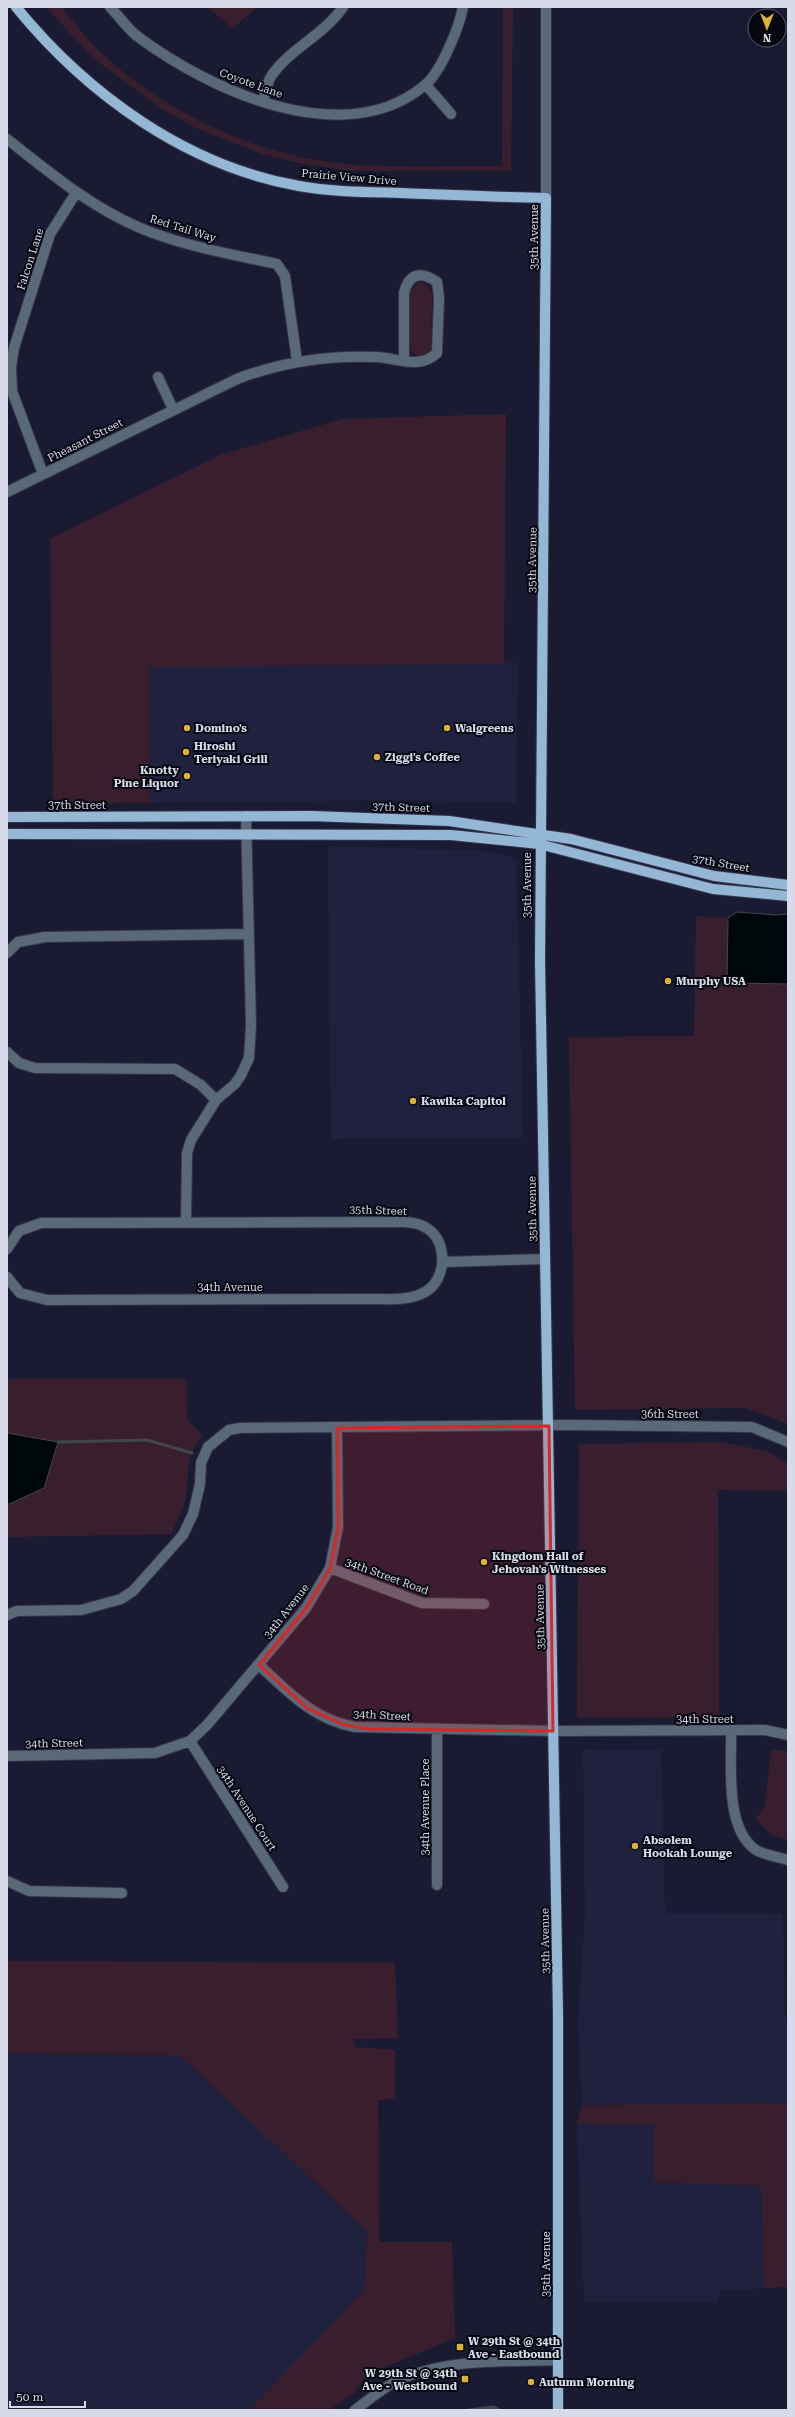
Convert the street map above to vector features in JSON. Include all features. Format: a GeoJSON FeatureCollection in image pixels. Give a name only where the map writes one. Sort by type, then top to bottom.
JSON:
{"type":"FeatureCollection","features":[{"type":"Feature","properties":{"kind":"main road","name":"Prairie View Drive"},"geometry":{"type":"LineString","coordinates":[[16,7],[56,53],[119,106],[190,149],[231,166],[270,179],[327,190],[546,198]]}},
{"type":"Feature","properties":{"kind":"main road","name":"35th Avenue"},"geometry":{"type":"LineString","coordinates":[[546,198],[544,508],[539,844],[558,2046],[558,2410]]}},
{"type":"Feature","properties":{"kind":"main road","name":"37th Street"},"geometry":{"type":"LineString","coordinates":[[7,817],[246,816],[449,820],[571,839],[714,876],[788,885]]}},
{"type":"Feature","properties":{"kind":"main road"},"geometry":{"type":"LineString","coordinates":[[7,834],[246,833],[450,835],[539,844],[713,888],[788,896]]}},
{"type":"Feature","properties":{"kind":"street","name":"Coyote Lane"},"geometry":{"type":"LineString","coordinates":[[110,7],[136,35],[208,81],[279,107],[330,115],[367,112],[396,102],[426,85]]}},
{"type":"Feature","properties":{"kind":"street"},"geometry":{"type":"LineString","coordinates":[[263,101],[271,76],[295,50],[336,17],[343,7]]}},
{"type":"Feature","properties":{"kind":"street"},"geometry":{"type":"LineString","coordinates":[[451,114],[426,85],[448,52],[460,24],[463,7]]}},
{"type":"Feature","properties":{"kind":"street","name":"35th Avenue"},"geometry":{"type":"LineString","coordinates":[[546,7],[546,198]]}},
{"type":"Feature","properties":{"kind":"street","name":"Red Tail Way"},"geometry":{"type":"LineString","coordinates":[[7,139],[76,193],[138,227],[217,252],[277,264],[285,276],[297,361]]}},
{"type":"Feature","properties":{"kind":"street","name":"Falcon Lane"},"geometry":{"type":"LineString","coordinates":[[44,474],[12,391],[11,367],[14,348],[50,234],[76,193]]}},
{"type":"Feature","properties":{"kind":"street","name":"Pheasant Street"},"geometry":{"type":"LineString","coordinates":[[7,492],[173,409],[237,379],[264,369],[297,361],[376,357],[422,363],[437,353],[439,297],[437,282],[427,275],[415,276],[407,282],[404,293],[404,360]]}},
{"type":"Feature","properties":{"kind":"street"},"geometry":{"type":"LineString","coordinates":[[158,377],[173,409]]}},
{"type":"Feature","properties":{"kind":"street"},"geometry":{"type":"LineString","coordinates":[[7,1248],[19,1231],[41,1223],[186,1221],[187,1153],[196,1131],[216,1100],[235,1084],[249,1058],[251,1025],[246,816]]}},
{"type":"Feature","properties":{"kind":"street"},"geometry":{"type":"LineString","coordinates":[[7,953],[18,942],[45,936],[249,934]]}},
{"type":"Feature","properties":{"kind":"street"},"geometry":{"type":"LineString","coordinates":[[7,1052],[19,1063],[35,1068],[175,1069],[202,1085],[216,1100]]}},
{"type":"Feature","properties":{"kind":"street","name":"35th Street"},"geometry":{"type":"LineString","coordinates":[[186,1221],[409,1222],[421,1224],[434,1234],[441,1249],[443,1262]]}},
{"type":"Feature","properties":{"kind":"street"},"geometry":{"type":"LineString","coordinates":[[443,1262],[545,1259]]}},
{"type":"Feature","properties":{"kind":"street","name":"34th Avenue"},"geometry":{"type":"LineString","coordinates":[[7,1277],[20,1293],[47,1300],[371,1300],[406,1298],[427,1291],[439,1276],[443,1262]]}},
{"type":"Feature","properties":{"kind":"street"},"geometry":{"type":"LineString","coordinates":[[7,1615],[17,1611],[81,1610],[121,1599],[133,1591],[183,1535],[193,1514],[200,1484],[201,1463],[212,1443],[229,1430],[240,1428],[549,1426]]}},
{"type":"Feature","properties":{"kind":"street","name":"36th Street"},"geometry":{"type":"LineString","coordinates":[[549,1426],[752,1427],[788,1442]]}},
{"type":"Feature","properties":{"kind":"street","name":"34th Avenue"},"geometry":{"type":"LineString","coordinates":[[259,1665],[306,1608],[330,1568],[338,1527],[337,1428]]}},
{"type":"Feature","properties":{"kind":"street","name":"34th Street Road"},"geometry":{"type":"LineString","coordinates":[[330,1568],[422,1603],[484,1604]]}},
{"type":"Feature","properties":{"kind":"street","name":"34th Street"},"geometry":{"type":"LineString","coordinates":[[7,1756],[155,1753],[190,1741],[259,1665],[308,1709],[335,1723],[368,1729],[553,1731],[764,1730],[788,1734]]}},
{"type":"Feature","properties":{"kind":"street","name":"34th Avenue Place"},"geometry":{"type":"LineString","coordinates":[[436,1885],[437,1729]]}},
{"type":"Feature","properties":{"kind":"street"},"geometry":{"type":"LineString","coordinates":[[731,1731],[733,1811],[744,1836],[756,1850],[788,1860]]}},
{"type":"Feature","properties":{"kind":"street","name":"34th Avenue Court"},"geometry":{"type":"LineString","coordinates":[[190,1741],[283,1887]]}},
{"type":"Feature","properties":{"kind":"street"},"geometry":{"type":"LineString","coordinates":[[7,1881],[29,1891],[122,1893]]}},
{"type":"Feature","properties":{"kind":"street"},"geometry":{"type":"LineString","coordinates":[[355,2410],[389,2385],[403,2378],[438,2366],[459,2363],[558,2360]]}},
{"type":"Feature","properties":{"kind":"highlighted area"},"geometry":{"type":"Polygon","coordinates":[[[549,1426],[553,1731],[368,1729],[344,1725],[308,1709],[259,1665],[306,1608],[330,1568],[338,1527],[337,1428],[549,1426]]]}},
{"type":"Feature","properties":{"kind":"shaded area"},"geometry":{"type":"Polygon","coordinates":[[[46,7],[61,7],[99,51],[120,70],[143,87],[192,117],[245,141],[300,157],[349,164],[374,166],[502,166],[503,7],[513,7],[511,171],[353,171],[299,163],[260,153],[196,128],[162,109],[93,58],[46,7]]]}},
{"type":"Feature","properties":{"kind":"shaded area"},"geometry":{"type":"Polygon","coordinates":[[[207,7],[257,7],[233,28],[207,7]]]}},
{"type":"Feature","properties":{"kind":"shaded area"},"geometry":{"type":"Polygon","coordinates":[[[425,283],[432,292],[431,349],[428,355],[417,357],[410,349],[410,293],[415,285],[425,283]]]}},
{"type":"Feature","properties":{"kind":"shaded area"},"geometry":{"type":"Polygon","coordinates":[[[506,414],[504,664],[149,667],[149,803],[53,804],[50,539],[220,455],[342,419],[506,414]]]}},
{"type":"Feature","properties":{"kind":"shaded area"},"geometry":{"type":"Polygon","coordinates":[[[518,663],[516,803],[402,800],[149,803],[149,667],[518,663]]]}},
{"type":"Feature","properties":{"kind":"shaded area"},"geometry":{"type":"Polygon","coordinates":[[[328,846],[485,851],[516,858],[523,1138],[331,1139],[328,846]]]}},
{"type":"Feature","properties":{"kind":"shaded area"},"geometry":{"type":"Polygon","coordinates":[[[737,912],[775,915],[788,914],[788,984],[727,983],[728,918],[737,912]]]}},
{"type":"Feature","properties":{"kind":"shaded area"},"geometry":{"type":"Polygon","coordinates":[[[696,916],[728,918],[727,983],[788,984],[788,1424],[746,1408],[575,1410],[569,1037],[694,1036],[696,916]]]}},
{"type":"Feature","properties":{"kind":"shaded area"},"geometry":{"type":"Polygon","coordinates":[[[7,1379],[186,1379],[187,1419],[202,1435],[192,1452],[185,1500],[181,1513],[171,1534],[7,1537],[7,1505],[44,1488],[58,1442],[7,1433],[7,1379]]]}},
{"type":"Feature","properties":{"kind":"shaded area"},"geometry":{"type":"Polygon","coordinates":[[[7,1433],[58,1442],[44,1488],[7,1505],[7,1433]]]}},
{"type":"Feature","properties":{"kind":"shaded area"},"geometry":{"type":"Polygon","coordinates":[[[719,1442],[767,1451],[788,1464],[788,1491],[718,1490],[719,1718],[577,1717],[579,1444],[719,1442]]]}},
{"type":"Feature","properties":{"kind":"shaded area"},"geometry":{"type":"Polygon","coordinates":[[[583,1749],[661,1750],[665,1913],[783,1914],[785,2019],[788,2019],[788,2103],[582,2105],[578,2022],[585,1913],[583,1749]]]}},
{"type":"Feature","properties":{"kind":"shaded area"},"geometry":{"type":"Polygon","coordinates":[[[771,1749],[788,1751],[788,1840],[771,1835],[756,1819],[765,1805],[771,1749]]]}},
{"type":"Feature","properties":{"kind":"shaded area"},"geometry":{"type":"Polygon","coordinates":[[[7,1961],[395,1963],[398,2038],[354,2039],[355,2047],[395,2050],[395,2099],[378,2100],[379,2242],[452,2242],[455,2338],[368,2374],[354,2393],[328,2410],[249,2410],[364,2290],[367,2231],[179,2055],[7,2053],[7,1961]]]}},
{"type":"Feature","properties":{"kind":"shaded area"},"geometry":{"type":"Polygon","coordinates":[[[7,2053],[179,2055],[367,2231],[364,2290],[249,2410],[7,2410],[7,2053]]]}},
{"type":"Feature","properties":{"kind":"shaded area"},"geometry":{"type":"Polygon","coordinates":[[[788,2103],[788,2287],[764,2288],[761,2186],[654,2182],[654,2124],[577,2124],[582,2105],[788,2103]]]}},
{"type":"Feature","properties":{"kind":"shaded area"},"geometry":{"type":"Polygon","coordinates":[[[577,2124],[654,2124],[655,2182],[761,2186],[764,2288],[721,2291],[717,2302],[584,2302],[577,2124]]]}},
{"type":"Feature","properties":{"kind":"waterway"},"geometry":{"type":"LineString","coordinates":[[58,1442],[147,1440],[192,1453]]}},
{"type":"Feature","properties":{"kind":"waterway"},"geometry":{"type":"LineString","coordinates":[[469,2410],[494,2407],[499,2410]]}},
{"type":"Feature","properties":{"kind":"place","name":"Domino's"},"geometry":{"type":"Point","coordinates":[187,728]}},
{"type":"Feature","properties":{"kind":"place","name":"Walgreens"},"geometry":{"type":"Point","coordinates":[447,728]}},
{"type":"Feature","properties":{"kind":"place","name":"Hiroshi Teriyaki Grill"},"geometry":{"type":"Point","coordinates":[186,752]}},
{"type":"Feature","properties":{"kind":"place","name":"Ziggi's Coffee"},"geometry":{"type":"Point","coordinates":[377,757]}},
{"type":"Feature","properties":{"kind":"place","name":"Knotty Pine Liquor"},"geometry":{"type":"Point","coordinates":[187,776]}},
{"type":"Feature","properties":{"kind":"place","name":"Murphy USA"},"geometry":{"type":"Point","coordinates":[668,981]}},
{"type":"Feature","properties":{"kind":"place","name":"Kawika Capitol"},"geometry":{"type":"Point","coordinates":[413,1101]}},
{"type":"Feature","properties":{"kind":"place","name":"Kingdom Hall of Jehovah's Witnesses"},"geometry":{"type":"Point","coordinates":[484,1562]}},
{"type":"Feature","properties":{"kind":"place","name":"Absolem Hookah Lounge"},"geometry":{"type":"Point","coordinates":[635,1846]}},
{"type":"Feature","properties":{"kind":"place","name":"W 29th St @ 34th Ave - Eastbound"},"geometry":{"type":"Point","coordinates":[460,2347]}},
{"type":"Feature","properties":{"kind":"place","name":"W 29th St @ 34th Ave - Westbound"},"geometry":{"type":"Point","coordinates":[465,2379]}},
{"type":"Feature","properties":{"kind":"place","name":"Autumn Morning"},"geometry":{"type":"Point","coordinates":[531,2382]}}]}
